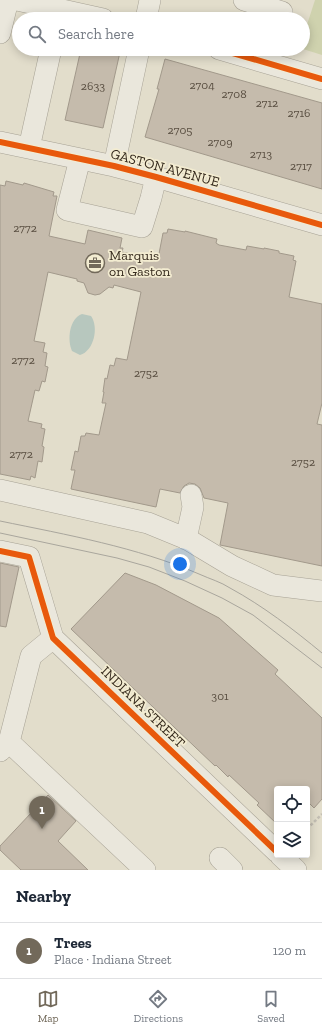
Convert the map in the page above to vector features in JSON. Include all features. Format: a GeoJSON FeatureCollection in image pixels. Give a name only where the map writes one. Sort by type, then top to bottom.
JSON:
{"type":"FeatureCollection","features":[{"type":"Feature","properties":{"kind":"street"},"geometry":{"type":"LineString","coordinates":[[0,33],[8,0]]}},
{"type":"Feature","properties":{"kind":"street"},"geometry":{"type":"LineString","coordinates":[[17,0],[53,12]]}},
{"type":"Feature","properties":{"kind":"street"},"geometry":{"type":"LineString","coordinates":[[147,12],[150,0]]}},
{"type":"Feature","properties":{"kind":"street"},"geometry":{"type":"LineString","coordinates":[[244,0],[282,10]]}},
{"type":"Feature","properties":{"kind":"street"},"geometry":{"type":"LineString","coordinates":[[29,148],[49,56]]}},
{"type":"Feature","properties":{"kind":"street"},"geometry":{"type":"LineString","coordinates":[[114,166],[138,56]]}},
{"type":"Feature","properties":{"kind":"street"},"geometry":{"type":"LineString","coordinates":[[267,56],[322,79]]}},
{"type":"Feature","properties":{"kind":"street","name":"GASTON AVENUE"},"geometry":{"type":"LineString","coordinates":[[0,142],[114,166],[322,225]]}},
{"type":"Feature","properties":{"kind":"street"},"geometry":{"type":"LineString","coordinates":[[80,159],[67,210],[142,227],[156,177]]}},
{"type":"Feature","properties":{"kind":"street"},"geometry":{"type":"LineString","coordinates":[[0,490],[148,524],[186,539],[232,566],[273,585],[322,591]]}},
{"type":"Feature","properties":{"kind":"street"},"geometry":{"type":"LineString","coordinates":[[186,539],[193,507],[191,495]]}},
{"type":"Feature","properties":{"kind":"street","name":"INDIANA STREET"},"geometry":{"type":"LineString","coordinates":[[0,551],[29,557],[53,638],[281,860]]}},
{"type":"Feature","properties":{"kind":"street"},"geometry":{"type":"LineString","coordinates":[[53,638],[31,656],[33,674],[24,718],[4,747],[145,870]]}},
{"type":"Feature","properties":{"kind":"path"},"geometry":{"type":"LineString","coordinates":[[310,826],[322,814]]}},
{"type":"Feature","properties":{"kind":"green space"},"geometry":{"type":"Polygon","coordinates":[[[315,0],[322,0],[322,55],[310,51],[310,15],[315,0]]]}},
{"type":"Feature","properties":{"kind":"shaded area"},"geometry":{"type":"Polygon","coordinates":[[[82,314],[91,316],[95,326],[95,332],[89,349],[80,355],[72,351],[70,346],[70,330],[74,320],[82,314]]]}},
{"type":"Feature","properties":{"kind":"building"},"geometry":{"type":"Polygon","coordinates":[[[79,56],[119,56],[103,128],[65,120],[79,56]]]}},
{"type":"Feature","properties":{"kind":"building"},"geometry":{"type":"Polygon","coordinates":[[[165,59],[322,103],[322,189],[145,137],[159,89],[157,89],[165,59]]]}},
{"type":"Feature","properties":{"kind":"building"},"geometry":{"type":"Polygon","coordinates":[[[6,181],[23,185],[24,183],[54,192],[53,196],[57,196],[49,236],[85,244],[88,230],[122,238],[120,248],[123,248],[122,252],[158,259],[163,233],[167,233],[168,229],[185,231],[217,239],[216,243],[219,245],[246,250],[247,246],[264,248],[294,256],[293,260],[296,261],[289,297],[322,304],[322,403],[317,424],[322,425],[322,566],[220,545],[228,503],[204,498],[200,488],[195,484],[189,483],[184,486],[180,493],[160,489],[156,507],[71,489],[75,470],[71,470],[75,451],[78,452],[81,436],[85,436],[86,433],[99,435],[106,403],[102,403],[105,378],[107,379],[110,365],[114,366],[116,358],[127,360],[141,292],[114,285],[113,288],[109,287],[100,294],[95,295],[88,293],[84,283],[77,281],[77,279],[48,272],[34,341],[45,343],[43,352],[47,353],[45,366],[48,367],[45,382],[42,381],[39,391],[35,390],[28,421],[42,424],[41,428],[45,429],[42,446],[44,447],[42,462],[38,461],[35,478],[31,476],[30,480],[0,474],[0,185],[5,186],[6,181]]]}},
{"type":"Feature","properties":{"kind":"building"},"geometry":{"type":"Polygon","coordinates":[[[0,563],[19,567],[6,627],[0,626],[0,563]]]}},
{"type":"Feature","properties":{"kind":"building"},"geometry":{"type":"Polygon","coordinates":[[[125,573],[156,585],[219,618],[278,670],[275,674],[322,718],[322,799],[314,808],[310,804],[310,786],[274,786],[274,821],[257,805],[259,803],[229,775],[228,777],[216,765],[215,766],[71,629],[125,573]]]}},
{"type":"Feature","properties":{"kind":"building"},"geometry":{"type":"Polygon","coordinates":[[[48,795],[76,821],[58,841],[88,870],[21,870],[0,850],[0,846],[48,795]]]}},
{"type":"Feature","properties":{"kind":"tram line"},"geometry":{"type":"LineString","coordinates":[[0,521],[126,549],[151,556],[215,581],[227,586],[266,610],[322,653]]}},
{"type":"Feature","properties":{"kind":"tram line"},"geometry":{"type":"LineString","coordinates":[[0,533],[117,558],[149,567],[185,581],[222,598],[253,615],[322,668]]}},
{"type":"Feature","properties":{"kind":"cycle path"},"geometry":{"type":"LineString","coordinates":[[243,56],[322,79]]}},
{"type":"Feature","properties":{"kind":"cycle path"},"geometry":{"type":"LineString","coordinates":[[0,142],[114,166],[322,225]]}},
{"type":"Feature","properties":{"kind":"cycle path"},"geometry":{"type":"LineString","coordinates":[[0,551],[29,557],[53,638],[274,849]]}},
{"type":"Feature","properties":{"kind":"place","name":"Marquis on Gaston"},"geometry":{"type":"Point","coordinates":[95,263]}},
{"type":"Feature","properties":{"kind":"place","name":"Trees"},"geometry":{"type":"Point","coordinates":[42,829]}}]}
